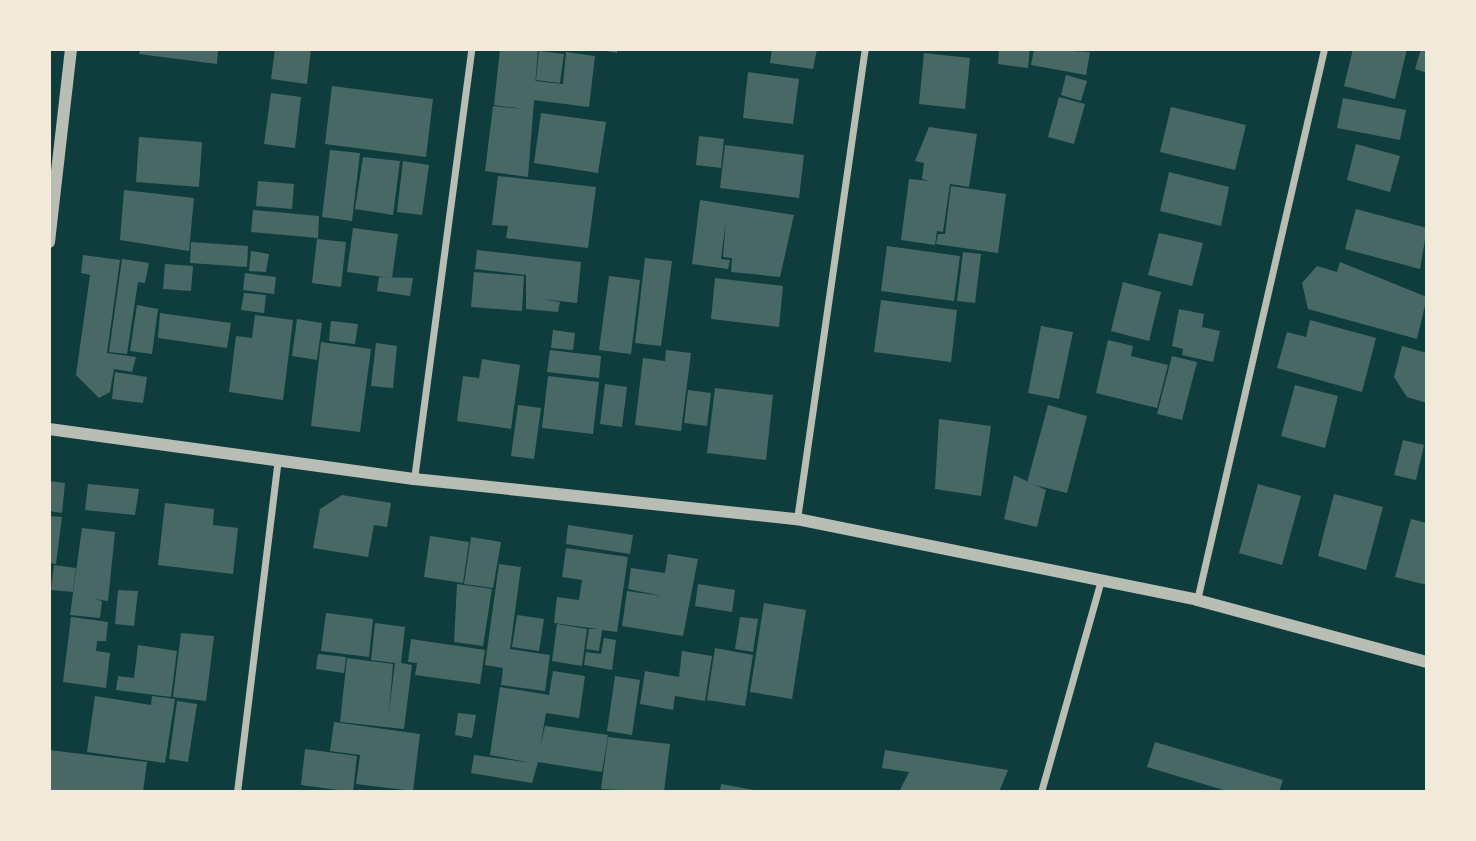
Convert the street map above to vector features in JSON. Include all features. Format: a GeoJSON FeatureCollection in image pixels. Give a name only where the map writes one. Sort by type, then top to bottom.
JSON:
{"type":"FeatureCollection","features":[{"type":"Feature","properties":{"kind":"street"},"geometry":{"type":"LineString","coordinates":[[49,242],[71,49]]}},
{"type":"Feature","properties":{"kind":"street"},"geometry":{"type":"LineString","coordinates":[[414,479],[471,49]]}},
{"type":"Feature","properties":{"kind":"street"},"geometry":{"type":"LineString","coordinates":[[797,519],[864,49]]}},
{"type":"Feature","properties":{"kind":"street"},"geometry":{"type":"LineString","coordinates":[[1197,600],[1324,49]]}},
{"type":"Feature","properties":{"kind":"street"},"geometry":{"type":"LineString","coordinates":[[49,429],[278,458],[414,479],[797,519],[1197,600],[1427,662]]}},
{"type":"Feature","properties":{"kind":"street"},"geometry":{"type":"LineString","coordinates":[[237,792],[278,458]]}},
{"type":"Feature","properties":{"kind":"street"},"geometry":{"type":"LineString","coordinates":[[1041,792],[1102,580]]}},
{"type":"Feature","properties":{"kind":"building"},"geometry":{"type":"Polygon","coordinates":[[[140,49],[218,49],[217,64],[139,54],[140,49]]]}},
{"type":"Feature","properties":{"kind":"building"},"geometry":{"type":"Polygon","coordinates":[[[275,49],[311,49],[307,84],[271,79],[275,49]]]}},
{"type":"Feature","properties":{"kind":"building"},"geometry":{"type":"Polygon","coordinates":[[[500,49],[538,49],[528,177],[485,171],[493,106],[524,109],[494,105],[500,49]]]}},
{"type":"Feature","properties":{"kind":"building"},"geometry":{"type":"Polygon","coordinates":[[[598,49],[617,49],[617,53],[598,49]]]}},
{"type":"Feature","properties":{"kind":"building"},"geometry":{"type":"Polygon","coordinates":[[[772,49],[817,49],[813,69],[770,63],[772,49]]]}},
{"type":"Feature","properties":{"kind":"building"},"geometry":{"type":"Polygon","coordinates":[[[999,49],[1030,49],[1028,68],[998,64],[999,49]]]}},
{"type":"Feature","properties":{"kind":"building"},"geometry":{"type":"Polygon","coordinates":[[[1034,49],[1090,52],[1086,75],[1031,65],[1034,49]]]}},
{"type":"Feature","properties":{"kind":"building"},"geometry":{"type":"Polygon","coordinates":[[[1353,49],[1407,49],[1395,99],[1344,86],[1353,49]]]}},
{"type":"Feature","properties":{"kind":"building"},"geometry":{"type":"Polygon","coordinates":[[[1421,49],[1427,49],[1427,73],[1415,69],[1421,49]]]}},
{"type":"Feature","properties":{"kind":"building"},"geometry":{"type":"Polygon","coordinates":[[[539,51],[564,54],[560,83],[536,80],[539,51]]]}},
{"type":"Feature","properties":{"kind":"building"},"geometry":{"type":"Polygon","coordinates":[[[566,52],[595,56],[589,107],[533,100],[535,81],[563,84],[566,52]]]}},
{"type":"Feature","properties":{"kind":"building"},"geometry":{"type":"Polygon","coordinates":[[[924,53],[970,58],[965,109],[919,104],[924,53]]]}},
{"type":"Feature","properties":{"kind":"building"},"geometry":{"type":"Polygon","coordinates":[[[748,72],[799,79],[793,124],[743,118],[748,72]]]}},
{"type":"Feature","properties":{"kind":"building"},"geometry":{"type":"Polygon","coordinates":[[[1066,75],[1087,81],[1081,101],[1061,95],[1066,75]]]}},
{"type":"Feature","properties":{"kind":"building"},"geometry":{"type":"Polygon","coordinates":[[[332,86],[433,99],[426,157],[325,144],[332,86]]]}},
{"type":"Feature","properties":{"kind":"building"},"geometry":{"type":"Polygon","coordinates":[[[271,93],[301,97],[295,148],[264,144],[271,93]]]}},
{"type":"Feature","properties":{"kind":"building"},"geometry":{"type":"Polygon","coordinates":[[[1059,97],[1085,104],[1074,144],[1048,137],[1059,97]]]}},
{"type":"Feature","properties":{"kind":"building"},"geometry":{"type":"Polygon","coordinates":[[[1343,98],[1406,110],[1400,140],[1337,128],[1343,98]]]}},
{"type":"Feature","properties":{"kind":"building"},"geometry":{"type":"Polygon","coordinates":[[[1171,107],[1246,125],[1235,170],[1160,152],[1171,107]]]}},
{"type":"Feature","properties":{"kind":"building"},"geometry":{"type":"Polygon","coordinates":[[[541,113],[606,122],[598,173],[534,163],[541,113]]]}},
{"type":"Feature","properties":{"kind":"building"},"geometry":{"type":"Polygon","coordinates":[[[929,127],[977,134],[969,187],[950,184],[943,232],[937,231],[935,245],[901,240],[909,179],[930,181],[922,179],[924,163],[915,161],[929,127]]]}},
{"type":"Feature","properties":{"kind":"building"},"geometry":{"type":"Polygon","coordinates":[[[699,136],[724,139],[721,168],[696,165],[699,136]]]}},
{"type":"Feature","properties":{"kind":"building"},"geometry":{"type":"Polygon","coordinates":[[[139,137],[202,142],[199,187],[136,182],[139,137]]]}},
{"type":"Feature","properties":{"kind":"building"},"geometry":{"type":"Polygon","coordinates":[[[1356,144],[1400,156],[1390,192],[1347,180],[1356,144]]]}},
{"type":"Feature","properties":{"kind":"building"},"geometry":{"type":"Polygon","coordinates":[[[725,145],[804,155],[799,198],[720,188],[725,145]]]}},
{"type":"Feature","properties":{"kind":"building"},"geometry":{"type":"Polygon","coordinates":[[[330,150],[360,153],[352,221],[322,217],[330,150]]]}},
{"type":"Feature","properties":{"kind":"building"},"geometry":{"type":"Polygon","coordinates":[[[363,157],[400,161],[393,215],[355,209],[363,157]]]}},
{"type":"Feature","properties":{"kind":"building"},"geometry":{"type":"Polygon","coordinates":[[[403,161],[429,165],[422,215],[397,212],[403,161]]]}},
{"type":"Feature","properties":{"kind":"building"},"geometry":{"type":"Polygon","coordinates":[[[1169,172],[1229,187],[1221,226],[1160,211],[1169,172]]]}},
{"type":"Feature","properties":{"kind":"building"},"geometry":{"type":"Polygon","coordinates":[[[498,176],[596,187],[588,248],[506,238],[508,226],[492,225],[498,176]]]}},
{"type":"Feature","properties":{"kind":"building"},"geometry":{"type":"Polygon","coordinates":[[[258,181],[294,184],[292,209],[256,206],[258,181]]]}},
{"type":"Feature","properties":{"kind":"building"},"geometry":{"type":"Polygon","coordinates":[[[951,186],[1006,194],[998,253],[936,244],[938,234],[945,234],[951,186]]]}},
{"type":"Feature","properties":{"kind":"building"},"geometry":{"type":"Polygon","coordinates":[[[124,190],[194,198],[189,251],[120,240],[124,190]]]}},
{"type":"Feature","properties":{"kind":"building"},"geometry":{"type":"Polygon","coordinates":[[[700,200],[794,215],[780,277],[731,272],[732,258],[723,257],[726,220],[721,259],[730,260],[728,269],[692,264],[700,200]]]}},
{"type":"Feature","properties":{"kind":"building"},"geometry":{"type":"Polygon","coordinates":[[[1356,209],[1427,228],[1420,269],[1345,249],[1356,209]]]}},
{"type":"Feature","properties":{"kind":"building"},"geometry":{"type":"Polygon","coordinates":[[[253,210],[319,216],[318,238],[251,232],[253,210]]]}},
{"type":"Feature","properties":{"kind":"building"},"geometry":{"type":"Polygon","coordinates":[[[353,228],[398,234],[392,278],[347,272],[353,228]]]}},
{"type":"Feature","properties":{"kind":"building"},"geometry":{"type":"Polygon","coordinates":[[[1159,233],[1203,243],[1192,286],[1148,275],[1159,233]]]}},
{"type":"Feature","properties":{"kind":"building"},"geometry":{"type":"Polygon","coordinates":[[[317,239],[346,242],[341,287],[312,283],[317,239]]]}},
{"type":"Feature","properties":{"kind":"building"},"geometry":{"type":"Polygon","coordinates":[[[191,242],[248,246],[247,267],[190,263],[191,242]]]}},
{"type":"Feature","properties":{"kind":"building"},"geometry":{"type":"Polygon","coordinates":[[[887,246],[960,256],[954,301],[881,291],[887,246]]]}},
{"type":"Feature","properties":{"kind":"building"},"geometry":{"type":"Polygon","coordinates":[[[477,250],[581,262],[577,303],[542,299],[560,302],[558,312],[526,309],[526,275],[475,269],[477,250]]]}},
{"type":"Feature","properties":{"kind":"building"},"geometry":{"type":"Polygon","coordinates":[[[251,251],[269,254],[266,272],[249,271],[251,251]]]}},
{"type":"Feature","properties":{"kind":"building"},"geometry":{"type":"Polygon","coordinates":[[[963,252],[981,254],[975,303],[957,301],[963,252]]]}},
{"type":"Feature","properties":{"kind":"building"},"geometry":{"type":"Polygon","coordinates":[[[83,255],[120,260],[107,353],[136,357],[132,372],[114,369],[110,392],[99,398],[76,375],[90,275],[81,273],[83,255]]]}},
{"type":"Feature","properties":{"kind":"building"},"geometry":{"type":"Polygon","coordinates":[[[645,258],[672,261],[661,346],[635,343],[645,258]]]}},
{"type":"Feature","properties":{"kind":"building"},"geometry":{"type":"Polygon","coordinates":[[[122,259],[149,263],[145,283],[138,282],[127,354],[109,352],[122,259]]]}},
{"type":"Feature","properties":{"kind":"building"},"geometry":{"type":"Polygon","coordinates":[[[1340,262],[1427,297],[1417,339],[1308,309],[1302,283],[1317,266],[1337,272],[1340,262]]]}},
{"type":"Feature","properties":{"kind":"building"},"geometry":{"type":"Polygon","coordinates":[[[165,264],[193,266],[191,291],[163,289],[165,264]]]}},
{"type":"Feature","properties":{"kind":"building"},"geometry":{"type":"Polygon","coordinates":[[[474,272],[524,276],[522,311],[471,307],[474,272]]]}},
{"type":"Feature","properties":{"kind":"building"},"geometry":{"type":"Polygon","coordinates":[[[245,273],[276,277],[274,294],[243,290],[245,273]]]}},
{"type":"Feature","properties":{"kind":"building"},"geometry":{"type":"Polygon","coordinates":[[[609,276],[640,280],[631,354],[599,350],[609,276]]]}},
{"type":"Feature","properties":{"kind":"building"},"geometry":{"type":"Polygon","coordinates":[[[379,277],[413,278],[410,296],[377,291],[379,277]]]}},
{"type":"Feature","properties":{"kind":"building"},"geometry":{"type":"Polygon","coordinates":[[[715,278],[783,286],[779,327],[711,319],[715,278]]]}},
{"type":"Feature","properties":{"kind":"building"},"geometry":{"type":"Polygon","coordinates":[[[1123,282],[1161,292],[1149,341],[1111,331],[1123,282]]]}},
{"type":"Feature","properties":{"kind":"building"},"geometry":{"type":"Polygon","coordinates":[[[244,293],[266,295],[264,313],[241,310],[244,293]]]}},
{"type":"Feature","properties":{"kind":"building"},"geometry":{"type":"Polygon","coordinates":[[[881,300],[957,310],[951,362],[874,352],[881,300]]]}},
{"type":"Feature","properties":{"kind":"building"},"geometry":{"type":"Polygon","coordinates":[[[137,305],[158,309],[152,354],[130,351],[137,305]]]}},
{"type":"Feature","properties":{"kind":"building"},"geometry":{"type":"Polygon","coordinates":[[[1179,309],[1204,314],[1202,327],[1220,331],[1213,362],[1182,355],[1183,349],[1172,346],[1179,309]]]}},
{"type":"Feature","properties":{"kind":"building"},"geometry":{"type":"Polygon","coordinates":[[[160,313],[231,323],[227,348],[158,338],[160,313]]]}},
{"type":"Feature","properties":{"kind":"building"},"geometry":{"type":"Polygon","coordinates":[[[255,315],[293,320],[283,400],[229,392],[236,336],[252,338],[255,315]]]}},
{"type":"Feature","properties":{"kind":"building"},"geometry":{"type":"Polygon","coordinates":[[[297,319],[322,323],[317,360],[292,356],[297,319]]]}},
{"type":"Feature","properties":{"kind":"building"},"geometry":{"type":"Polygon","coordinates":[[[1310,320],[1376,338],[1362,392],[1277,368],[1287,332],[1306,337],[1310,320]]]}},
{"type":"Feature","properties":{"kind":"building"},"geometry":{"type":"Polygon","coordinates":[[[331,321],[358,324],[355,344],[329,341],[331,321]]]}},
{"type":"Feature","properties":{"kind":"building"},"geometry":{"type":"Polygon","coordinates":[[[1041,326],[1073,332],[1059,399],[1028,393],[1041,326]]]}},
{"type":"Feature","properties":{"kind":"building"},"geometry":{"type":"Polygon","coordinates":[[[553,330],[575,333],[573,350],[551,348],[553,330]]]}},
{"type":"Feature","properties":{"kind":"building"},"geometry":{"type":"Polygon","coordinates":[[[1108,340],[1133,346],[1131,356],[1168,365],[1157,408],[1096,393],[1108,340]]]}},
{"type":"Feature","properties":{"kind":"building"},"geometry":{"type":"Polygon","coordinates":[[[321,342],[371,349],[360,432],[311,426],[321,342]]]}},
{"type":"Feature","properties":{"kind":"building"},"geometry":{"type":"Polygon","coordinates":[[[376,343],[397,346],[393,388],[371,386],[376,343]]]}},
{"type":"Feature","properties":{"kind":"building"},"geometry":{"type":"Polygon","coordinates":[[[1402,346],[1427,353],[1427,403],[1407,397],[1394,377],[1402,346]]]}},
{"type":"Feature","properties":{"kind":"building"},"geometry":{"type":"Polygon","coordinates":[[[550,350],[601,356],[599,378],[547,372],[550,350]]]}},
{"type":"Feature","properties":{"kind":"building"},"geometry":{"type":"Polygon","coordinates":[[[666,350],[691,353],[681,431],[635,425],[643,358],[665,361],[666,350]]]}},
{"type":"Feature","properties":{"kind":"building"},"geometry":{"type":"Polygon","coordinates":[[[1172,356],[1197,362],[1182,420],[1157,414],[1172,356]]]}},
{"type":"Feature","properties":{"kind":"building"},"geometry":{"type":"Polygon","coordinates":[[[482,359],[520,365],[511,429],[457,421],[463,376],[479,378],[482,359]]]}},
{"type":"Feature","properties":{"kind":"building"},"geometry":{"type":"Polygon","coordinates":[[[115,372],[147,377],[143,403],[112,399],[115,372]]]}},
{"type":"Feature","properties":{"kind":"building"},"geometry":{"type":"Polygon","coordinates":[[[548,376],[599,382],[593,434],[542,428],[548,376]]]}},
{"type":"Feature","properties":{"kind":"building"},"geometry":{"type":"Polygon","coordinates":[[[605,384],[627,387],[622,427],[600,424],[605,384]]]}},
{"type":"Feature","properties":{"kind":"building"},"geometry":{"type":"Polygon","coordinates":[[[1295,385],[1338,396],[1325,448],[1281,436],[1295,385]]]}},
{"type":"Feature","properties":{"kind":"building"},"geometry":{"type":"Polygon","coordinates":[[[715,388],[773,395],[766,460],[707,453],[715,388]]]}},
{"type":"Feature","properties":{"kind":"building"},"geometry":{"type":"Polygon","coordinates":[[[688,390],[711,393],[707,426],[684,423],[688,390]]]}},
{"type":"Feature","properties":{"kind":"building"},"geometry":{"type":"Polygon","coordinates":[[[518,405],[541,408],[534,459],[511,456],[518,405]]]}},
{"type":"Feature","properties":{"kind":"building"},"geometry":{"type":"Polygon","coordinates":[[[1048,405],[1087,416],[1067,493],[1027,483],[1048,405]]]}},
{"type":"Feature","properties":{"kind":"building"},"geometry":{"type":"Polygon","coordinates":[[[939,419],[991,426],[981,496],[935,489],[939,419]]]}},
{"type":"Feature","properties":{"kind":"building"},"geometry":{"type":"Polygon","coordinates":[[[1403,440],[1424,445],[1416,480],[1394,475],[1403,440]]]}},
{"type":"Feature","properties":{"kind":"building"},"geometry":{"type":"Polygon","coordinates":[[[1014,475],[1046,490],[1037,527],[1004,519],[1014,475]]]}},
{"type":"Feature","properties":{"kind":"building"},"geometry":{"type":"Polygon","coordinates":[[[49,481],[65,483],[62,513],[49,511],[49,481]]]}},
{"type":"Feature","properties":{"kind":"building"},"geometry":{"type":"Polygon","coordinates":[[[88,484],[139,489],[135,515],[85,510],[88,484]]]}},
{"type":"Feature","properties":{"kind":"building"},"geometry":{"type":"Polygon","coordinates":[[[1258,484],[1301,496],[1282,565],[1239,553],[1258,484]]]}},
{"type":"Feature","properties":{"kind":"building"},"geometry":{"type":"Polygon","coordinates":[[[1334,494],[1383,507],[1366,570],[1318,556],[1334,494]]]}},
{"type":"Feature","properties":{"kind":"building"},"geometry":{"type":"Polygon","coordinates":[[[342,495],[391,503],[387,527],[374,525],[368,557],[313,548],[320,509],[342,495]]]}},
{"type":"Feature","properties":{"kind":"building"},"geometry":{"type":"Polygon","coordinates":[[[165,503],[214,509],[213,525],[238,528],[233,574],[158,565],[165,503]]]}},
{"type":"Feature","properties":{"kind":"building"},"geometry":{"type":"Polygon","coordinates":[[[49,516],[62,517],[56,564],[49,563],[49,516]]]}},
{"type":"Feature","properties":{"kind":"building"},"geometry":{"type":"Polygon","coordinates":[[[1411,519],[1427,523],[1427,585],[1395,577],[1411,519]]]}},
{"type":"Feature","properties":{"kind":"building"},"geometry":{"type":"Polygon","coordinates":[[[568,525],[633,535],[630,554],[566,544],[568,525]]]}},
{"type":"Feature","properties":{"kind":"building"},"geometry":{"type":"Polygon","coordinates":[[[82,528],[115,532],[108,601],[95,599],[102,601],[100,618],[70,615],[82,528]]]}},
{"type":"Feature","properties":{"kind":"building"},"geometry":{"type":"Polygon","coordinates":[[[430,536],[469,542],[463,583],[424,577],[430,536]]]}},
{"type":"Feature","properties":{"kind":"building"},"geometry":{"type":"Polygon","coordinates":[[[471,537],[501,542],[493,588],[464,584],[471,537]]]}},
{"type":"Feature","properties":{"kind":"building"},"geometry":{"type":"Polygon","coordinates":[[[566,548],[628,557],[617,632],[602,630],[599,651],[586,649],[589,629],[598,629],[554,623],[557,597],[579,600],[582,580],[562,577],[566,548]]]}},
{"type":"Feature","properties":{"kind":"building"},"geometry":{"type":"Polygon","coordinates":[[[668,554],[698,559],[683,636],[622,626],[627,591],[662,596],[628,589],[631,568],[665,573],[668,554]]]}},
{"type":"Feature","properties":{"kind":"building"},"geometry":{"type":"Polygon","coordinates":[[[499,564],[521,567],[510,649],[550,655],[545,691],[501,685],[503,668],[485,665],[499,564]]]}},
{"type":"Feature","properties":{"kind":"building"},"geometry":{"type":"Polygon","coordinates":[[[54,565],[76,568],[73,592],[51,590],[54,565]]]}},
{"type":"Feature","properties":{"kind":"building"},"geometry":{"type":"Polygon","coordinates":[[[457,584],[492,589],[483,646],[454,642],[457,584]]]}},
{"type":"Feature","properties":{"kind":"building"},"geometry":{"type":"Polygon","coordinates":[[[698,584],[735,590],[732,612],[695,606],[698,584]]]}},
{"type":"Feature","properties":{"kind":"building"},"geometry":{"type":"Polygon","coordinates":[[[118,590],[138,591],[134,626],[115,624],[118,590]]]}},
{"type":"Feature","properties":{"kind":"building"},"geometry":{"type":"Polygon","coordinates":[[[764,603],[806,610],[792,699],[750,692],[764,603]]]}},
{"type":"Feature","properties":{"kind":"building"},"geometry":{"type":"Polygon","coordinates":[[[326,613],[373,619],[369,657],[321,651],[326,613]]]}},
{"type":"Feature","properties":{"kind":"building"},"geometry":{"type":"Polygon","coordinates":[[[517,615],[544,619],[539,651],[512,647],[517,615]]]}},
{"type":"Feature","properties":{"kind":"building"},"geometry":{"type":"Polygon","coordinates":[[[71,617],[108,622],[106,641],[97,641],[96,651],[110,653],[106,688],[63,682],[71,617]]]}},
{"type":"Feature","properties":{"kind":"building"},"geometry":{"type":"Polygon","coordinates":[[[740,617],[758,619],[753,652],[735,649],[740,617]]]}},
{"type":"Feature","properties":{"kind":"building"},"geometry":{"type":"Polygon","coordinates":[[[375,623],[405,627],[401,663],[412,665],[404,729],[340,722],[347,658],[393,664],[389,712],[395,663],[371,660],[375,623]]]}},
{"type":"Feature","properties":{"kind":"building"},"geometry":{"type":"Polygon","coordinates":[[[557,624],[587,629],[582,666],[552,661],[557,624]]]}},
{"type":"Feature","properties":{"kind":"building"},"geometry":{"type":"Polygon","coordinates":[[[181,633],[214,636],[206,701],[173,697],[181,633]]]}},
{"type":"Feature","properties":{"kind":"building"},"geometry":{"type":"Polygon","coordinates":[[[604,638],[616,640],[612,670],[584,665],[586,652],[601,654],[604,638]]]}},
{"type":"Feature","properties":{"kind":"building"},"geometry":{"type":"Polygon","coordinates":[[[411,639],[485,650],[480,684],[415,675],[417,663],[408,662],[411,639]]]}},
{"type":"Feature","properties":{"kind":"building"},"geometry":{"type":"Polygon","coordinates":[[[138,645],[177,651],[171,697],[116,690],[118,676],[134,678],[138,645]]]}},
{"type":"Feature","properties":{"kind":"building"},"geometry":{"type":"Polygon","coordinates":[[[715,648],[753,655],[745,706],[707,700],[715,648]]]}},
{"type":"Feature","properties":{"kind":"building"},"geometry":{"type":"Polygon","coordinates":[[[682,651],[712,656],[705,701],[675,696],[673,710],[640,704],[645,671],[679,677],[682,651]]]}},
{"type":"Feature","properties":{"kind":"building"},"geometry":{"type":"Polygon","coordinates":[[[318,654],[346,657],[344,673],[316,669],[318,654]]]}},
{"type":"Feature","properties":{"kind":"building"},"geometry":{"type":"Polygon","coordinates":[[[553,671],[585,676],[579,718],[546,713],[540,748],[545,726],[608,735],[602,772],[538,762],[532,783],[471,773],[474,755],[532,763],[490,755],[500,687],[549,695],[553,671]]]}},
{"type":"Feature","properties":{"kind":"building"},"geometry":{"type":"Polygon","coordinates":[[[615,676],[640,680],[632,735],[607,731],[615,676]]]}},
{"type":"Feature","properties":{"kind":"building"},"geometry":{"type":"Polygon","coordinates":[[[95,696],[151,705],[152,696],[175,699],[165,763],[87,752],[95,696]]]}},
{"type":"Feature","properties":{"kind":"building"},"geometry":{"type":"Polygon","coordinates":[[[177,701],[197,704],[188,762],[169,759],[177,701]]]}},
{"type":"Feature","properties":{"kind":"building"},"geometry":{"type":"Polygon","coordinates":[[[458,713],[476,715],[472,738],[455,735],[458,713]]]}},
{"type":"Feature","properties":{"kind":"building"},"geometry":{"type":"Polygon","coordinates":[[[334,722],[420,734],[413,791],[356,784],[360,755],[330,751],[334,722]]]}},
{"type":"Feature","properties":{"kind":"building"},"geometry":{"type":"Polygon","coordinates":[[[608,737],[670,744],[664,792],[601,789],[608,737]]]}},
{"type":"Feature","properties":{"kind":"building"},"geometry":{"type":"Polygon","coordinates":[[[1155,742],[1283,780],[1279,792],[1230,792],[1147,767],[1155,742]]]}},
{"type":"Feature","properties":{"kind":"building"},"geometry":{"type":"Polygon","coordinates":[[[305,749],[357,756],[353,792],[301,785],[305,749]]]}},
{"type":"Feature","properties":{"kind":"building"},"geometry":{"type":"Polygon","coordinates":[[[49,750],[147,762],[143,792],[49,792],[49,750]]]}},
{"type":"Feature","properties":{"kind":"building"},"geometry":{"type":"Polygon","coordinates":[[[885,750],[1008,770],[999,792],[899,792],[909,772],[882,768],[885,750]]]}},
{"type":"Feature","properties":{"kind":"building"},"geometry":{"type":"Polygon","coordinates":[[[721,784],[760,791],[760,792],[720,792],[721,784]]]}}]}
